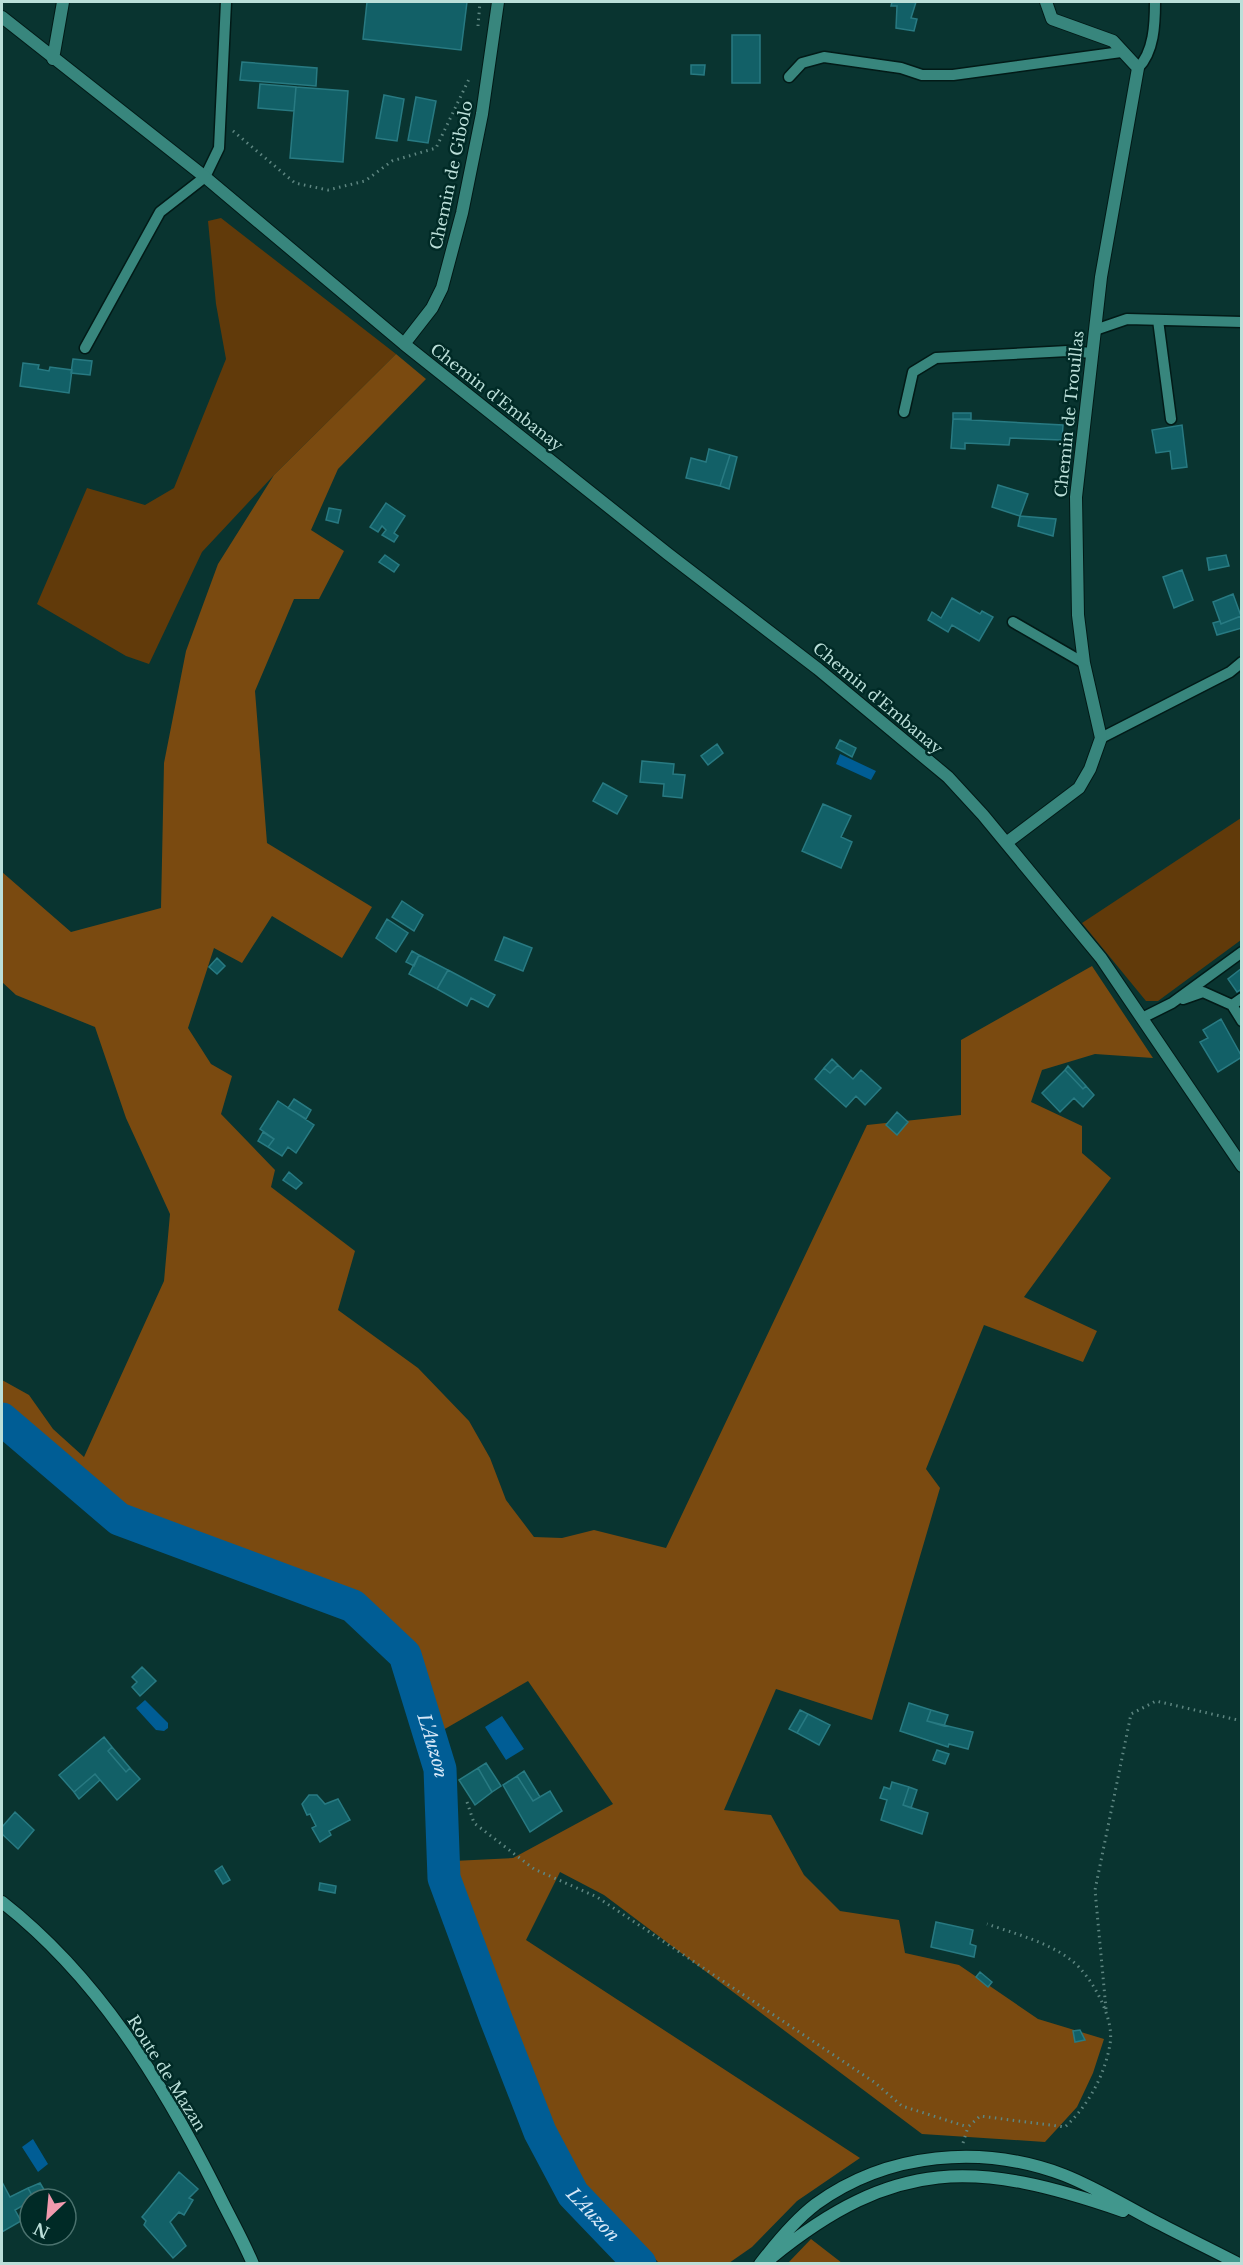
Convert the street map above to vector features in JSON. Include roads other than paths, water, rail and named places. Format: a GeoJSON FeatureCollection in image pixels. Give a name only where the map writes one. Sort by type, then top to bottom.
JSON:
{"type":"FeatureCollection","features":[{"type":"Feature","properties":{"kind":"main road","name":"Route de Mazan"},"geometry":{"type":"LineString","coordinates":[[2,1902],[47,1942],[77,1974],[138,2052],[176,2114],[252,2261]]}},
{"type":"Feature","properties":{"kind":"main road"},"geometry":{"type":"LineString","coordinates":[[759,2264],[777,2241],[815,2205],[840,2189],[897,2165],[961,2155],[1024,2163],[1063,2175],[1099,2191],[1239,2264]]}},
{"type":"Feature","properties":{"kind":"main road"},"geometry":{"type":"LineString","coordinates":[[764,2264],[847,2205],[899,2184],[927,2179],[990,2176],[1023,2181],[1058,2189],[1158,2223]]}},
{"type":"Feature","properties":{"kind":"street"},"geometry":{"type":"LineString","coordinates":[[53,59],[63,2]]}},
{"type":"Feature","properties":{"kind":"street","name":"Chemin de Gibolo"},"geometry":{"type":"LineString","coordinates":[[404,344],[432,308],[442,288],[462,213],[480,125],[498,2]]}},
{"type":"Feature","properties":{"kind":"street"},"geometry":{"type":"LineString","coordinates":[[1046,2],[1052,19],[1113,41],[1138,68]]}},
{"type":"Feature","properties":{"kind":"street","name":"Chemin d'Embanay"},"geometry":{"type":"LineString","coordinates":[[2,17],[205,177],[404,344],[835,683],[948,777],[1101,958],[1242,1166]]}},
{"type":"Feature","properties":{"kind":"street","name":"Chemin de Trouillas"},"geometry":{"type":"LineString","coordinates":[[1101,738],[1084,663],[1078,615],[1076,497],[1101,277],[1138,68]]}},
{"type":"Feature","properties":{"kind":"street"},"geometry":{"type":"LineString","coordinates":[[1006,843],[1078,788],[1089,769],[1101,738]]}},
{"type":"Feature","properties":{"kind":"lane"},"geometry":{"type":"LineString","coordinates":[[85,348],[160,212],[205,177],[219,148],[226,2]]}},
{"type":"Feature","properties":{"kind":"lane"},"geometry":{"type":"LineString","coordinates":[[1138,68],[1146,60],[1152,40],[1155,2]]}},
{"type":"Feature","properties":{"kind":"lane"},"geometry":{"type":"LineString","coordinates":[[789,78],[802,63],[824,57],[902,68],[922,75],[953,75],[1121,52]]}},
{"type":"Feature","properties":{"kind":"lane"},"geometry":{"type":"LineString","coordinates":[[1095,330],[1127,319],[1242,322]]}},
{"type":"Feature","properties":{"kind":"lane"},"geometry":{"type":"LineString","coordinates":[[1158,320],[1171,418]]}},
{"type":"Feature","properties":{"kind":"lane"},"geometry":{"type":"LineString","coordinates":[[903,412],[914,372],[936,358],[1068,351],[1092,353]]}},
{"type":"Feature","properties":{"kind":"lane"},"geometry":{"type":"LineString","coordinates":[[1013,622],[1084,663]]}},
{"type":"Feature","properties":{"kind":"lane"},"geometry":{"type":"LineString","coordinates":[[1101,738],[1230,672],[1242,662]]}},
{"type":"Feature","properties":{"kind":"lane"},"geometry":{"type":"LineString","coordinates":[[1172,1003],[1242,952]]}},
{"type":"Feature","properties":{"kind":"lane"},"geometry":{"type":"LineString","coordinates":[[1142,1018],[1172,1003],[1203,992],[1232,1005],[1242,1021]]}},
{"type":"Feature","properties":{"kind":"lane"},"geometry":{"type":"LineString","coordinates":[[1232,1005],[1242,998]]}},
{"type":"Feature","properties":{"kind":"water"},"geometry":{"type":"Polygon","coordinates":[[[840,754],[876,771],[871,780],[836,764],[840,754]]]}},
{"type":"Feature","properties":{"kind":"water"},"geometry":{"type":"Polygon","coordinates":[[[145,1700],[168,1723],[168,1728],[164,1731],[156,1730],[136,1708],[145,1700]]]}},
{"type":"Feature","properties":{"kind":"water"},"geometry":{"type":"Polygon","coordinates":[[[502,1716],[524,1749],[506,1760],[485,1727],[502,1716]]]}},
{"type":"Feature","properties":{"kind":"water"},"geometry":{"type":"Polygon","coordinates":[[[33,2139],[48,2164],[38,2172],[22,2147],[33,2139]]]}},
{"type":"Feature","properties":{"kind":"waterway","name":"L'Auzon"},"geometry":{"type":"LineString","coordinates":[[2,1419],[119,1519],[353,1606],[405,1655],[440,1769],[444,1878],[496,2019],[540,2132],[573,2194],[640,2264]]}}]}
